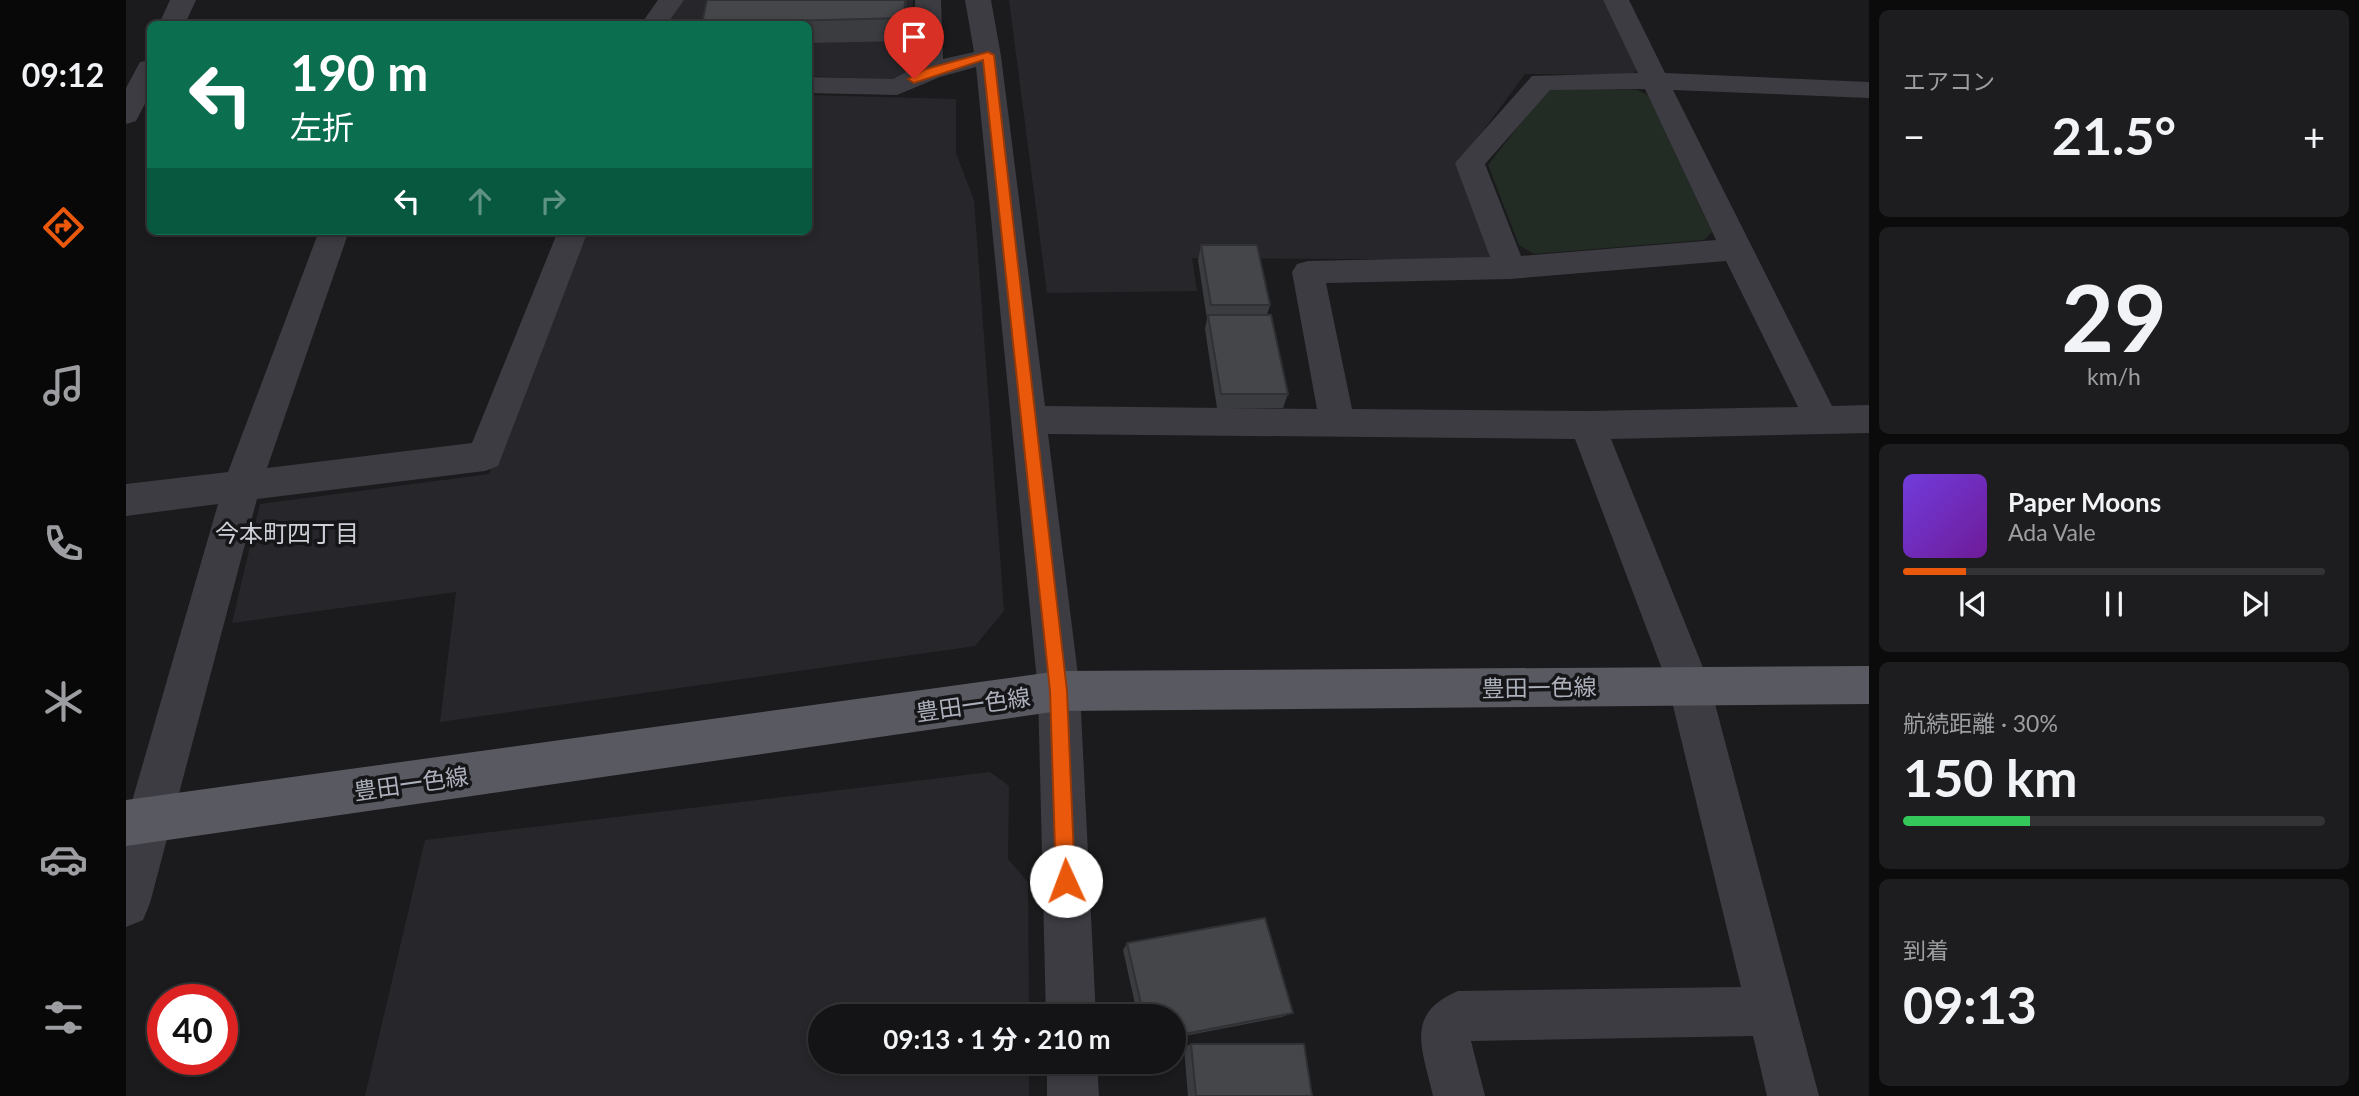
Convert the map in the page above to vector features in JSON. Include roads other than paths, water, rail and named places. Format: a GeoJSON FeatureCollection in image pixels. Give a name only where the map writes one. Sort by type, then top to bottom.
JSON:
{"type":"FeatureCollection","features":[{"type":"Feature","properties":{"kind":"main road","name":"豊田一色線"},"geometry":{"type":"LineString","coordinates":[[137,822],[1059,691],[1869,685]]}},
{"type":"Feature","properties":{"kind":"street"},"geometry":{"type":"LineString","coordinates":[[173,21],[183,0]]}},
{"type":"Feature","properties":{"kind":"street"},"geometry":{"type":"LineString","coordinates":[[656,21],[671,0]]}},
{"type":"Feature","properties":{"kind":"street"},"geometry":{"type":"LineString","coordinates":[[928,0],[930,71]]}},
{"type":"Feature","properties":{"kind":"street"},"geometry":{"type":"LineString","coordinates":[[978,0],[988,55],[1059,691],[1071,1004]]}},
{"type":"Feature","properties":{"kind":"street"},"geometry":{"type":"LineString","coordinates":[[1616,0],[1653,81],[1822,420]]}},
{"type":"Feature","properties":{"kind":"street"},"geometry":{"type":"LineString","coordinates":[[812,85],[897,87],[930,71],[988,55]]}},
{"type":"Feature","properties":{"kind":"street"},"geometry":{"type":"LineString","coordinates":[[126,73],[147,70]]}},
{"type":"Feature","properties":{"kind":"street"},"geometry":{"type":"LineString","coordinates":[[126,115],[147,75]]}},
{"type":"Feature","properties":{"kind":"street"},"geometry":{"type":"LineString","coordinates":[[1510,268],[1470,163],[1542,82],[1653,81],[1869,90]]}},
{"type":"Feature","properties":{"kind":"street"},"geometry":{"type":"LineString","coordinates":[[126,903],[137,822],[242,485],[333,235]]}},
{"type":"Feature","properties":{"kind":"street"},"geometry":{"type":"LineString","coordinates":[[126,500],[485,456],[571,235]]}},
{"type":"Feature","properties":{"kind":"street"},"geometry":{"type":"LineString","coordinates":[[1337,422],[1308,272],[1510,268],[1736,249]]}},
{"type":"Feature","properties":{"kind":"street"},"geometry":{"type":"LineString","coordinates":[[1029,420],[1588,425],[1869,419]]}},
{"type":"Feature","properties":{"kind":"street"},"geometry":{"type":"LineString","coordinates":[[1588,425],[1689,685],[1793,1096]]}},
{"type":"Feature","properties":{"kind":"street"},"geometry":{"type":"LineString","coordinates":[[1459,1096],[1444,1031],[1458,1016],[1772,1011]]}},
{"type":"Feature","properties":{"kind":"street"},"geometry":{"type":"LineString","coordinates":[[1072,1074],[1073,1096]]}},
{"type":"Feature","properties":{"kind":"district","name":"今本町四丁目"},"geometry":{"type":"Point","coordinates":[287,532]}}]}
